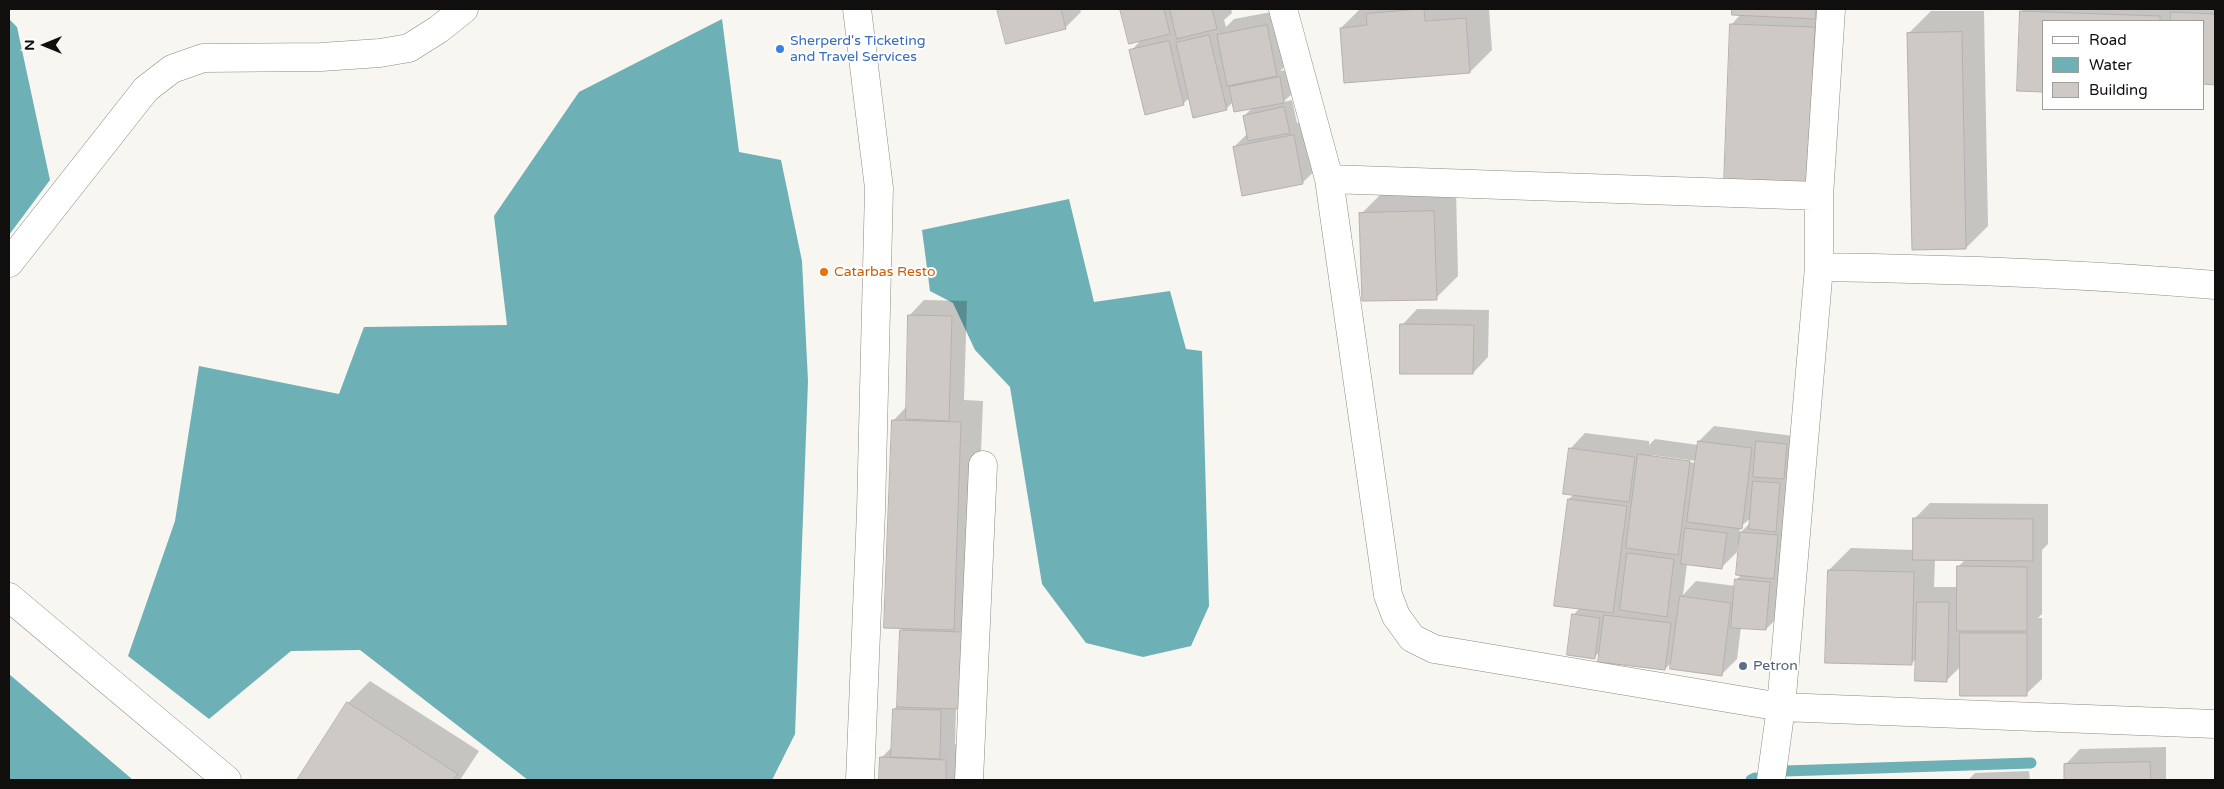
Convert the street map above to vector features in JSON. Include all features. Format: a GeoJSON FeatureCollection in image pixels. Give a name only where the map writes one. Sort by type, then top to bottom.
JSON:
{"type":"FeatureCollection","features":[{"type":"Feature","properties":{"kind":"street"},"geometry":{"type":"LineString","coordinates":[[9,263],[146,89],[172,69],[203,58],[322,57],[380,53],[409,48],[439,29],[464,9]]}},
{"type":"Feature","properties":{"kind":"street"},"geometry":{"type":"LineString","coordinates":[[857,9],[879,188],[871,511],[860,780]]}},
{"type":"Feature","properties":{"kind":"street"},"geometry":{"type":"LineString","coordinates":[[1283,9],[1329,179],[1388,595],[1396,616],[1412,638],[1434,649],[1781,707],[2215,724]]}},
{"type":"Feature","properties":{"kind":"street"},"geometry":{"type":"LineString","coordinates":[[1771,780],[1781,707],[1819,267],[1819,196],[1831,9]]}},
{"type":"Feature","properties":{"kind":"street"},"geometry":{"type":"LineString","coordinates":[[1329,179],[1819,196]]}},
{"type":"Feature","properties":{"kind":"street"},"geometry":{"type":"LineString","coordinates":[[1819,267],[2112,277],[2215,285]]}},
{"type":"Feature","properties":{"kind":"street"},"geometry":{"type":"LineString","coordinates":[[969,780],[983,465]]}},
{"type":"Feature","properties":{"kind":"street"},"geometry":{"type":"LineString","coordinates":[[9,597],[227,780]]}},
{"type":"Feature","properties":{"kind":"water"},"geometry":{"type":"Polygon","coordinates":[[[9,19],[17,27],[50,180],[9,235],[9,19]]]}},
{"type":"Feature","properties":{"kind":"water"},"geometry":{"type":"Polygon","coordinates":[[[722,19],[739,152],[781,160],[802,261],[808,381],[795,734],[772,780],[528,780],[360,650],[291,651],[209,719],[128,656],[175,521],[199,366],[339,394],[364,327],[507,325],[494,216],[579,92],[722,19]]]}},
{"type":"Feature","properties":{"kind":"water"},"geometry":{"type":"Polygon","coordinates":[[[1069,199],[1094,302],[1170,291],[1186,349],[1202,351],[1209,606],[1191,646],[1143,657],[1086,643],[1042,584],[1010,387],[975,350],[953,303],[930,291],[922,230],[1069,199]]]}},
{"type":"Feature","properties":{"kind":"water"},"geometry":{"type":"Polygon","coordinates":[[[9,674],[133,780],[9,780],[9,674]]]}},
{"type":"Feature","properties":{"kind":"building"},"geometry":{"type":"Polygon","coordinates":[[[997,9],[1061,9],[1066,29],[1006,44],[997,9]]]}},
{"type":"Feature","properties":{"kind":"building"},"geometry":{"type":"Polygon","coordinates":[[[1120,9],[1164,9],[1170,34],[1129,44],[1120,9]]]}},
{"type":"Feature","properties":{"kind":"building"},"geometry":{"type":"Polygon","coordinates":[[[1170,9],[1212,9],[1217,29],[1177,39],[1170,9]]]}},
{"type":"Feature","properties":{"kind":"building"},"geometry":{"type":"Polygon","coordinates":[[[1424,9],[1425,21],[1466,18],[1470,73],[1344,83],[1340,28],[1367,25],[1366,14],[1424,9]]]}},
{"type":"Feature","properties":{"kind":"building"},"geometry":{"type":"Polygon","coordinates":[[[1732,9],[1816,9],[1815,19],[1732,15],[1732,9]]]}},
{"type":"Feature","properties":{"kind":"building"},"geometry":{"type":"Polygon","coordinates":[[[2020,11],[2160,16],[2160,20],[2042,20],[2042,92],[2017,91],[2020,11]]]}},
{"type":"Feature","properties":{"kind":"building"},"geometry":{"type":"Polygon","coordinates":[[[2171,12],[2215,14],[2215,85],[2204,84],[2204,20],[2171,20],[2171,12]]]}},
{"type":"Feature","properties":{"kind":"building"},"geometry":{"type":"Polygon","coordinates":[[[1730,24],[1815,27],[1808,186],[1724,183],[1730,24]]]}},
{"type":"Feature","properties":{"kind":"building"},"geometry":{"type":"Polygon","coordinates":[[[1267,25],[1277,76],[1227,86],[1217,35],[1267,25]]]}},
{"type":"Feature","properties":{"kind":"building"},"geometry":{"type":"Polygon","coordinates":[[[1962,32],[1966,249],[1912,250],[1907,33],[1962,32]]]}},
{"type":"Feature","properties":{"kind":"building"},"geometry":{"type":"Polygon","coordinates":[[[1209,35],[1227,110],[1193,118],[1176,43],[1209,35]]]}},
{"type":"Feature","properties":{"kind":"building"},"geometry":{"type":"Polygon","coordinates":[[[1169,41],[1184,105],[1145,115],[1129,50],[1169,41]]]}},
{"type":"Feature","properties":{"kind":"building"},"geometry":{"type":"Polygon","coordinates":[[[1280,77],[1284,103],[1234,112],[1229,87],[1280,77]]]}},
{"type":"Feature","properties":{"kind":"building"},"geometry":{"type":"Polygon","coordinates":[[[1284,107],[1290,133],[1248,141],[1243,116],[1284,107]]]}},
{"type":"Feature","properties":{"kind":"building"},"geometry":{"type":"Polygon","coordinates":[[[1294,135],[1303,184],[1242,196],[1233,147],[1294,135]]]}},
{"type":"Feature","properties":{"kind":"building"},"geometry":{"type":"Polygon","coordinates":[[[1434,211],[1437,300],[1362,301],[1359,213],[1434,211]]]}},
{"type":"Feature","properties":{"kind":"building"},"geometry":{"type":"Polygon","coordinates":[[[908,315],[952,316],[949,421],[906,419],[908,315]]]}},
{"type":"Feature","properties":{"kind":"building"},"geometry":{"type":"Polygon","coordinates":[[[1400,324],[1474,325],[1473,374],[1400,374],[1400,324]]]}},
{"type":"Feature","properties":{"kind":"building"},"geometry":{"type":"Polygon","coordinates":[[[892,420],[961,422],[954,630],[884,628],[892,420]]]}},
{"type":"Feature","properties":{"kind":"building"},"geometry":{"type":"Polygon","coordinates":[[[1698,441],[1752,448],[1742,529],[1687,522],[1698,441]]]}},
{"type":"Feature","properties":{"kind":"building"},"geometry":{"type":"Polygon","coordinates":[[[1756,441],[1787,444],[1784,479],[1753,477],[1756,441]]]}},
{"type":"Feature","properties":{"kind":"building"},"geometry":{"type":"Polygon","coordinates":[[[1569,448],[1635,457],[1629,502],[1563,494],[1569,448]]]}},
{"type":"Feature","properties":{"kind":"building"},"geometry":{"type":"Polygon","coordinates":[[[1638,454],[1690,461],[1678,555],[1626,548],[1638,454]]]}},
{"type":"Feature","properties":{"kind":"building"},"geometry":{"type":"Polygon","coordinates":[[[1753,481],[1780,483],[1776,532],[1749,529],[1753,481]]]}},
{"type":"Feature","properties":{"kind":"building"},"geometry":{"type":"Polygon","coordinates":[[[1568,499],[1627,506],[1613,613],[1554,606],[1568,499]]]}},
{"type":"Feature","properties":{"kind":"building"},"geometry":{"type":"Polygon","coordinates":[[[1913,518],[2033,519],[2033,561],[1913,560],[1913,518]]]}},
{"type":"Feature","properties":{"kind":"building"},"geometry":{"type":"Polygon","coordinates":[[[1685,528],[1727,533],[1722,569],[1681,564],[1685,528]]]}},
{"type":"Feature","properties":{"kind":"building"},"geometry":{"type":"Polygon","coordinates":[[[1740,532],[1778,535],[1774,579],[1736,575],[1740,532]]]}},
{"type":"Feature","properties":{"kind":"building"},"geometry":{"type":"Polygon","coordinates":[[[1627,553],[1674,559],[1667,617],[1620,610],[1627,553]]]}},
{"type":"Feature","properties":{"kind":"building"},"geometry":{"type":"Polygon","coordinates":[[[1957,566],[2027,567],[2027,631],[1957,631],[1957,566]]]}},
{"type":"Feature","properties":{"kind":"building"},"geometry":{"type":"Polygon","coordinates":[[[1828,570],[1914,572],[1912,665],[1825,663],[1828,570]]]}},
{"type":"Feature","properties":{"kind":"building"},"geometry":{"type":"Polygon","coordinates":[[[1735,579],[1770,582],[1766,630],[1731,628],[1735,579]]]}},
{"type":"Feature","properties":{"kind":"building"},"geometry":{"type":"Polygon","coordinates":[[[1680,596],[1731,603],[1722,676],[1670,669],[1680,596]]]}},
{"type":"Feature","properties":{"kind":"building"},"geometry":{"type":"Polygon","coordinates":[[[1917,602],[1949,602],[1947,682],[1915,681],[1917,602]]]}},
{"type":"Feature","properties":{"kind":"building"},"geometry":{"type":"Polygon","coordinates":[[[1572,614],[1600,618],[1595,659],[1567,655],[1572,614]]]}},
{"type":"Feature","properties":{"kind":"building"},"geometry":{"type":"Polygon","coordinates":[[[1604,615],[1671,623],[1665,670],[1598,662],[1604,615]]]}},
{"type":"Feature","properties":{"kind":"building"},"geometry":{"type":"Polygon","coordinates":[[[900,630],[962,632],[959,709],[897,707],[900,630]]]}},
{"type":"Feature","properties":{"kind":"building"},"geometry":{"type":"Polygon","coordinates":[[[1960,633],[2027,633],[2027,696],[1960,696],[1960,633]]]}},
{"type":"Feature","properties":{"kind":"building"},"geometry":{"type":"Polygon","coordinates":[[[347,702],[458,774],[453,780],[297,780],[347,702]]]}},
{"type":"Feature","properties":{"kind":"building"},"geometry":{"type":"Polygon","coordinates":[[[893,709],[941,710],[940,759],[891,757],[893,709]]]}},
{"type":"Feature","properties":{"kind":"building"},"geometry":{"type":"Polygon","coordinates":[[[880,757],[946,760],[946,780],[879,780],[880,757]]]}},
{"type":"Feature","properties":{"kind":"building"},"geometry":{"type":"Polygon","coordinates":[[[2150,762],[2151,780],[2064,780],[2064,764],[2150,762]]]}},
{"type":"Feature","properties":{"kind":"waterway"},"geometry":{"type":"LineString","coordinates":[[1785,771],[2031,763]]}},
{"type":"Feature","properties":{"kind":"waterway"},"geometry":{"type":"LineString","coordinates":[[1751,780],[1755,778]]}},
{"type":"Feature","properties":{"kind":"place","name":"Sherperd's Ticketing and Travel Services"},"geometry":{"type":"Point","coordinates":[780,49]}},
{"type":"Feature","properties":{"kind":"place","name":"Catarbas Resto"},"geometry":{"type":"Point","coordinates":[824,272]}},
{"type":"Feature","properties":{"kind":"place","name":"Petron"},"geometry":{"type":"Point","coordinates":[1743,666]}}]}
